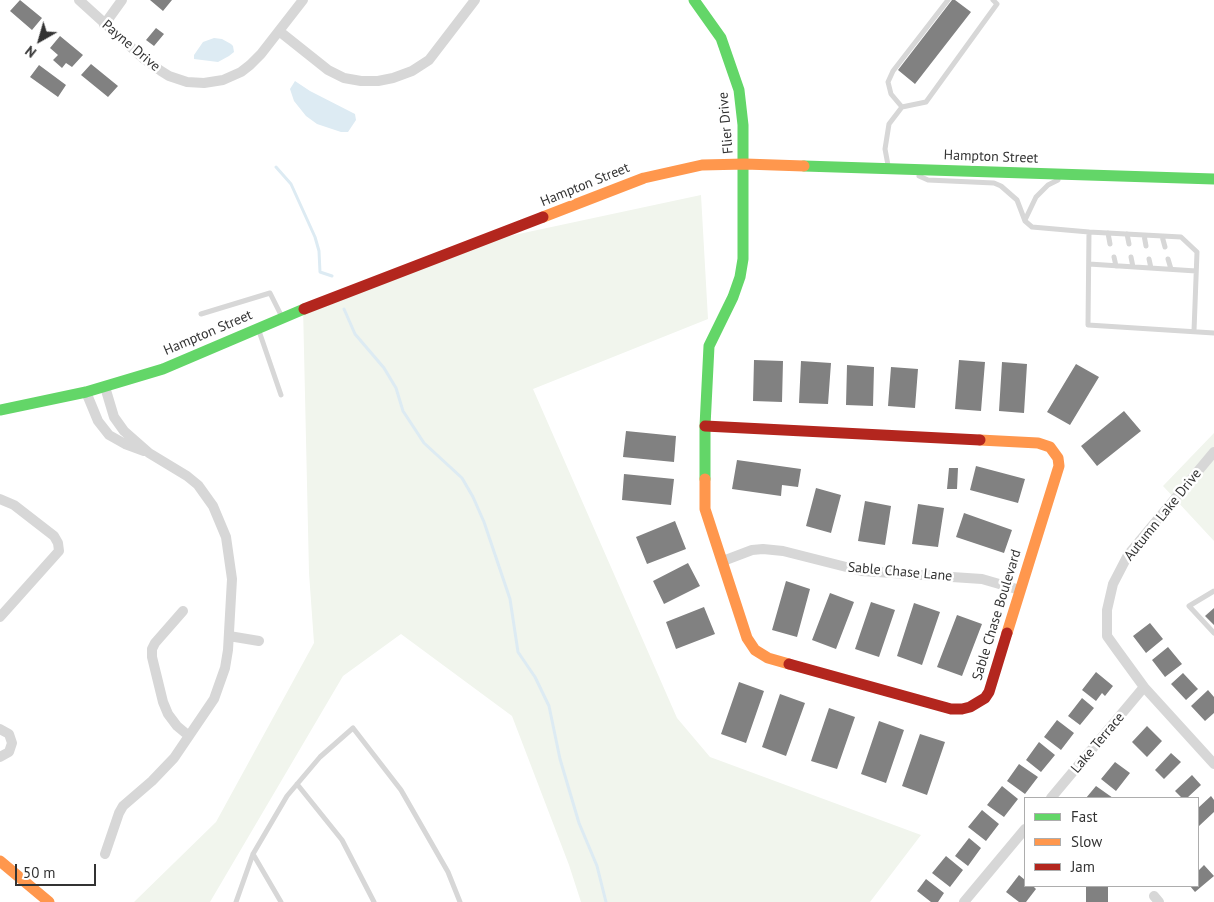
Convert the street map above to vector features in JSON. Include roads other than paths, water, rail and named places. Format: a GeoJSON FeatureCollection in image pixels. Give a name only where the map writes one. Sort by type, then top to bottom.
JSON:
{"type":"FeatureCollection","features":[{"type":"Feature","properties":{"kind":"street","name":"Payne Drive"},"geometry":{"type":"LineString","coordinates":[[78,0],[104,25],[160,71],[187,82],[204,83],[222,80],[241,72],[261,54],[303,0]]}},
{"type":"Feature","properties":{"kind":"street"},"geometry":{"type":"LineString","coordinates":[[104,25],[122,0]]}},
{"type":"Feature","properties":{"kind":"street"},"geometry":{"type":"LineString","coordinates":[[279,31],[328,70],[344,78],[378,81],[412,71],[429,60],[475,0]]}},
{"type":"Feature","properties":{"kind":"street","name":"Flier Drive"},"geometry":{"type":"LineString","coordinates":[[694,0],[721,38],[739,90],[743,125],[744,164]]}},
{"type":"Feature","properties":{"kind":"street","name":"Hampton Street"},"geometry":{"type":"LineString","coordinates":[[0,410],[86,392],[163,369],[282,318],[644,178],[702,165],[744,164],[905,168],[1214,179]]}},
{"type":"Feature","properties":{"kind":"street","name":"Sable Chase Boulevard"},"geometry":{"type":"LineString","coordinates":[[705,426],[1038,443],[1050,447],[1058,458],[1058,466],[989,692],[979,703],[962,710],[951,709],[768,658],[760,654],[747,638],[705,509],[705,426],[709,346],[733,297],[744,260],[744,164]]}},
{"type":"Feature","properties":{"kind":"street"},"geometry":{"type":"LineString","coordinates":[[1200,179],[1214,171]]}},
{"type":"Feature","properties":{"kind":"street"},"geometry":{"type":"LineString","coordinates":[[1200,179],[1214,184]]}},
{"type":"Feature","properties":{"kind":"street"},"geometry":{"type":"LineString","coordinates":[[105,387],[110,408],[119,424],[124,431],[149,453]]}},
{"type":"Feature","properties":{"kind":"street"},"geometry":{"type":"LineString","coordinates":[[86,392],[98,420],[109,434],[125,444],[149,453],[177,469],[198,485],[210,501],[219,518],[231,563],[232,579],[225,668],[214,699],[190,736],[163,770],[123,806],[105,854]]}},
{"type":"Feature","properties":{"kind":"street","name":"Autumn Lake Drive"},"geometry":{"type":"LineString","coordinates":[[1214,452],[1128,554],[1113,584],[1107,610],[1107,636],[1144,687],[1214,764]]}},
{"type":"Feature","properties":{"kind":"street"},"geometry":{"type":"LineString","coordinates":[[0,499],[14,505],[54,536],[58,543],[59,551],[0,617]]}},
{"type":"Feature","properties":{"kind":"street","name":"Sable Chase Lane"},"geometry":{"type":"LineString","coordinates":[[723,561],[752,550],[783,551],[862,571],[982,579],[1020,590]]}},
{"type":"Feature","properties":{"kind":"street"},"geometry":{"type":"LineString","coordinates":[[183,611],[155,643],[152,649],[152,657],[163,702],[168,714],[177,726],[190,736]]}},
{"type":"Feature","properties":{"kind":"street"},"geometry":{"type":"LineString","coordinates":[[229,636],[259,641]]}},
{"type":"Feature","properties":{"kind":"street","name":"Lake Terrace"},"geometry":{"type":"LineString","coordinates":[[1052,797],[1144,687]]}},
{"type":"Feature","properties":{"kind":"street"},"geometry":{"type":"LineString","coordinates":[[0,729],[9,734],[12,743],[9,752],[0,757]]}},
{"type":"Feature","properties":{"kind":"street"},"geometry":{"type":"LineString","coordinates":[[967,901],[1024,830]]}},
{"type":"Feature","properties":{"kind":"street"},"geometry":{"type":"LineString","coordinates":[[0,861],[48,902]]}},
{"type":"Feature","properties":{"kind":"lane"},"geometry":{"type":"LineString","coordinates":[[902,107],[891,94],[888,82],[892,71],[948,0]]}},
{"type":"Feature","properties":{"kind":"lane"},"geometry":{"type":"LineString","coordinates":[[888,168],[885,149],[889,124],[902,107],[926,102],[997,4],[993,0]]}},
{"type":"Feature","properties":{"kind":"lane"},"geometry":{"type":"LineString","coordinates":[[905,168],[928,180],[994,183],[1001,186],[1018,200],[1025,221],[1032,227],[1181,237],[1197,252],[1194,331]]}},
{"type":"Feature","properties":{"kind":"lane"},"geometry":{"type":"LineString","coordinates":[[1025,221],[1036,197],[1048,185],[1068,175]]}},
{"type":"Feature","properties":{"kind":"lane"},"geometry":{"type":"LineString","coordinates":[[1089,232],[1088,325],[1214,333]]}},
{"type":"Feature","properties":{"kind":"lane"},"geometry":{"type":"LineString","coordinates":[[1108,233],[1110,244]]}},
{"type":"Feature","properties":{"kind":"lane"},"geometry":{"type":"LineString","coordinates":[[1127,234],[1129,244]]}},
{"type":"Feature","properties":{"kind":"lane"},"geometry":{"type":"LineString","coordinates":[[1144,235],[1146,246]]}},
{"type":"Feature","properties":{"kind":"lane"},"geometry":{"type":"LineString","coordinates":[[1162,236],[1165,247]]}},
{"type":"Feature","properties":{"kind":"lane"},"geometry":{"type":"LineString","coordinates":[[1114,257],[1116,266]]}},
{"type":"Feature","properties":{"kind":"lane"},"geometry":{"type":"LineString","coordinates":[[1131,257],[1133,267]]}},
{"type":"Feature","properties":{"kind":"lane"},"geometry":{"type":"LineString","coordinates":[[1149,259],[1151,268]]}},
{"type":"Feature","properties":{"kind":"lane"},"geometry":{"type":"LineString","coordinates":[[1168,259],[1171,270]]}},
{"type":"Feature","properties":{"kind":"lane"},"geometry":{"type":"LineString","coordinates":[[1089,264],[1196,271]]}},
{"type":"Feature","properties":{"kind":"lane"},"geometry":{"type":"LineString","coordinates":[[201,314],[270,293],[282,318]]}},
{"type":"Feature","properties":{"kind":"lane"},"geometry":{"type":"LineString","coordinates":[[258,328],[281,395]]}},
{"type":"Feature","properties":{"kind":"lane"},"geometry":{"type":"LineString","coordinates":[[1214,591],[1189,606],[1214,633]]}},
{"type":"Feature","properties":{"kind":"lane"},"geometry":{"type":"LineString","coordinates":[[236,902],[253,854],[287,796],[320,757],[353,728],[401,790],[448,872],[460,902]]}},
{"type":"Feature","properties":{"kind":"lane"},"geometry":{"type":"LineString","coordinates":[[297,784],[342,840],[374,902]]}},
{"type":"Feature","properties":{"kind":"lane"},"geometry":{"type":"LineString","coordinates":[[253,854],[282,902]]}},
{"type":"Feature","properties":{"kind":"waterway"},"geometry":{"type":"LineString","coordinates":[[276,167],[291,184],[315,237],[319,251],[320,272],[332,276]]}},
{"type":"Feature","properties":{"kind":"waterway"},"geometry":{"type":"LineString","coordinates":[[344,309],[355,334],[384,368],[396,388],[403,411],[424,443],[462,478],[473,497],[484,522],[510,599],[518,652],[535,677],[549,706],[560,759],[579,823],[597,866],[606,902]]}}]}
